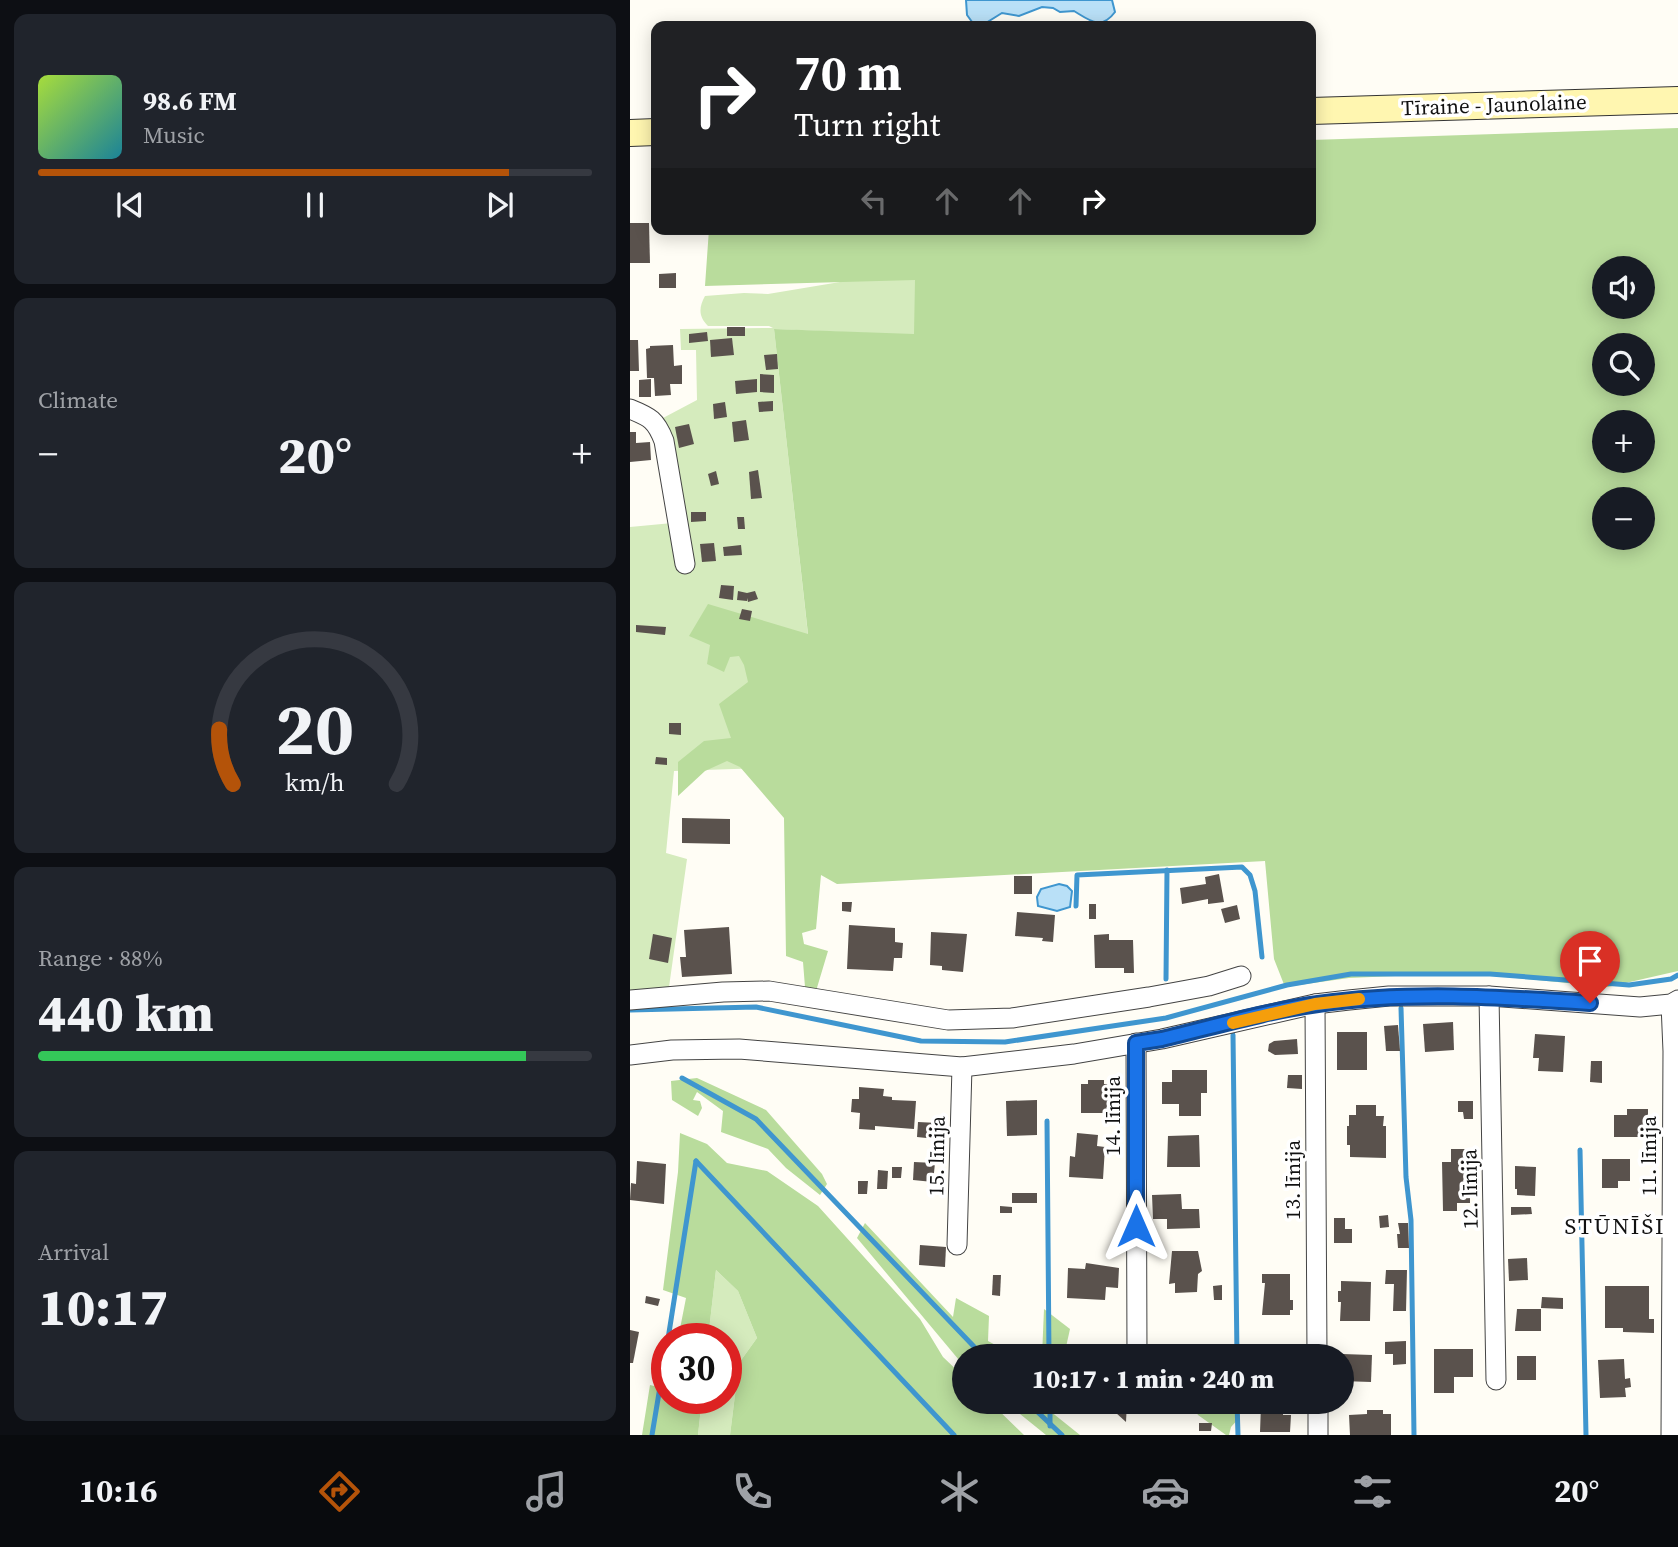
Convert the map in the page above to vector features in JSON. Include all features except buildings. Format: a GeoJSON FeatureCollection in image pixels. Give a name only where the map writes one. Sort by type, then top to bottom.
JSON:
{"type":"FeatureCollection","features":[{"type":"Feature","properties":{"kind":"main road","name":"Tīraine - Jaunolaine"},"geometry":{"type":"LineString","coordinates":[[1316,111],[1678,100]]}},
{"type":"Feature","properties":{"kind":"main road"},"geometry":{"type":"LineString","coordinates":[[630,133],[651,132]]}},
{"type":"Feature","properties":{"kind":"street"},"geometry":{"type":"LineString","coordinates":[[630,409],[648,416],[657,425],[664,441],[685,564]]}},
{"type":"Feature","properties":{"kind":"street"},"geometry":{"type":"LineString","coordinates":[[630,1000],[769,991],[948,1020],[1012,1018],[1209,986],[1241,976]]}},
{"type":"Feature","properties":{"kind":"street"},"geometry":{"type":"LineString","coordinates":[[630,1055],[672,1050],[739,1049],[962,1068],[1074,1054],[1162,1039],[1315,1004],[1389,996],[1489,996],[1640,1006],[1675,1002]]}},
{"type":"Feature","properties":{"kind":"street","name":"12. līnija"},"geometry":{"type":"LineString","coordinates":[[1489,996],[1496,1380]]}},
{"type":"Feature","properties":{"kind":"street","name":"11. līnija"},"geometry":{"type":"LineString","coordinates":[[1671,1435],[1675,1002]]}},
{"type":"Feature","properties":{"kind":"street","name":"13. līnija"},"geometry":{"type":"LineString","coordinates":[[1315,1004],[1317,1344]]}},
{"type":"Feature","properties":{"kind":"street","name":"14. līnija"},"geometry":{"type":"LineString","coordinates":[[1136,1043],[1137,1344]]}},
{"type":"Feature","properties":{"kind":"street","name":"15. līnija"},"geometry":{"type":"LineString","coordinates":[[957,1245],[962,1068]]}},
{"type":"Feature","properties":{"kind":"street"},"geometry":{"type":"LineString","coordinates":[[1318,1414],[1318,1435]]}},
{"type":"Feature","properties":{"kind":"green space"},"geometry":{"type":"Polygon","coordinates":[[[1678,128],[1678,971],[1608,987],[1465,973],[1349,978],[1285,987],[1274,959],[1265,861],[837,884],[821,875],[816,929],[802,933],[804,944],[828,951],[816,991],[805,987],[803,962],[786,956],[784,818],[740,767],[727,761],[705,771],[678,796],[678,762],[704,741],[731,738],[719,704],[748,682],[739,656],[730,657],[724,672],[707,664],[710,645],[689,636],[708,604],[808,634],[774,329],[914,334],[915,280],[705,286],[709,235],[1316,235],[1316,140],[1678,128]]]}},
{"type":"Feature","properties":{"kind":"green space"},"geometry":{"type":"Polygon","coordinates":[[[882,275],[921,277],[927,329],[912,335],[774,329],[808,635],[797,767],[674,771],[666,853],[687,859],[669,987],[630,991],[630,527],[683,522],[663,418],[697,400],[696,350],[681,350],[680,329],[773,328],[708,326],[700,311],[705,296],[768,294],[882,275]]]}},
{"type":"Feature","properties":{"kind":"green space"},"geometry":{"type":"Polygon","coordinates":[[[697,1078],[766,1110],[822,1174],[827,1184],[820,1195],[786,1168],[768,1149],[721,1132],[723,1111],[697,1092],[693,1100],[700,1101],[702,1108],[698,1116],[672,1100],[671,1081],[697,1078]]]}},
{"type":"Feature","properties":{"kind":"green space"},"geometry":{"type":"Polygon","coordinates":[[[680,1133],[707,1144],[727,1163],[767,1171],[818,1206],[920,1319],[943,1357],[952,1366],[952,1414],[1002,1414],[1024,1435],[730,1435],[733,1414],[742,1414],[742,1359],[757,1338],[738,1291],[716,1270],[710,1323],[681,1323],[686,1298],[663,1290],[678,1172],[680,1133]]]}},
{"type":"Feature","properties":{"kind":"green space"},"geometry":{"type":"Polygon","coordinates":[[[865,1223],[953,1317],[956,1298],[989,1316],[988,1341],[994,1344],[952,1344],[952,1352],[857,1238],[865,1223]]]}},
{"type":"Feature","properties":{"kind":"green space"},"geometry":{"type":"Polygon","coordinates":[[[716,1270],[738,1291],[757,1338],[742,1359],[742,1323],[710,1323],[716,1270]]]}},
{"type":"Feature","properties":{"kind":"green space"},"geometry":{"type":"Polygon","coordinates":[[[1044,1309],[1070,1329],[1067,1344],[1043,1344],[1044,1309]]]}},
{"type":"Feature","properties":{"kind":"green space"},"geometry":{"type":"Polygon","coordinates":[[[650,1385],[651,1414],[700,1414],[698,1435],[642,1435],[650,1385]]]}},
{"type":"Feature","properties":{"kind":"green space"},"geometry":{"type":"Polygon","coordinates":[[[700,1414],[733,1414],[730,1435],[698,1435],[700,1414]]]}},
{"type":"Feature","properties":{"kind":"green space"},"geometry":{"type":"Polygon","coordinates":[[[1020,1414],[1054,1414],[1080,1435],[1046,1435],[1020,1414]]]}},
{"type":"Feature","properties":{"kind":"green space"},"geometry":{"type":"Polygon","coordinates":[[[1239,1414],[1240,1417],[1231,1427],[1229,1435],[1226,1435],[1198,1415],[1239,1414]]]}},
{"type":"Feature","properties":{"kind":"water"},"geometry":{"type":"Polygon","coordinates":[[[966,0],[1112,0],[1115,12],[1105,21],[1092,21],[1074,11],[1060,12],[1042,7],[1019,16],[1002,13],[989,21],[971,21],[967,15],[966,0]]]}},
{"type":"Feature","properties":{"kind":"water"},"geometry":{"type":"Polygon","coordinates":[[[1059,884],[1072,891],[1070,907],[1057,911],[1038,906],[1037,897],[1041,889],[1059,884]]]}},
{"type":"Feature","properties":{"kind":"waterway"},"geometry":{"type":"LineString","coordinates":[[1076,906],[1077,875],[1242,867],[1250,875],[1255,891],[1262,957]]}},
{"type":"Feature","properties":{"kind":"waterway"},"geometry":{"type":"LineString","coordinates":[[1166,979],[1167,870]]}},
{"type":"Feature","properties":{"kind":"waterway"},"geometry":{"type":"LineString","coordinates":[[630,1010],[756,1007],[921,1041],[1005,1042],[1166,1018],[1287,985],[1351,974],[1490,974],[1629,985],[1671,979],[1678,975]]}},
{"type":"Feature","properties":{"kind":"waterway"},"geometry":{"type":"LineString","coordinates":[[1401,1008],[1406,1177],[1411,1220],[1414,1435]]}},
{"type":"Feature","properties":{"kind":"waterway"},"geometry":{"type":"LineString","coordinates":[[1233,1035],[1237,1344]]}},
{"type":"Feature","properties":{"kind":"waterway"},"geometry":{"type":"LineString","coordinates":[[682,1078],[756,1119],[972,1344]]}},
{"type":"Feature","properties":{"kind":"waterway"},"geometry":{"type":"LineString","coordinates":[[1047,1121],[1049,1344]]}},
{"type":"Feature","properties":{"kind":"waterway"},"geometry":{"type":"LineString","coordinates":[[1580,1150],[1586,1435]]}},
{"type":"Feature","properties":{"kind":"waterway"},"geometry":{"type":"LineString","coordinates":[[696,1161],[954,1435]]}},
{"type":"Feature","properties":{"kind":"waterway"},"geometry":{"type":"LineString","coordinates":[[671,1323],[696,1161]]}},
{"type":"Feature","properties":{"kind":"waterway"},"geometry":{"type":"LineString","coordinates":[[652,1435],[656,1414]]}},
{"type":"Feature","properties":{"kind":"waterway"},"geometry":{"type":"LineString","coordinates":[[1040,1414],[1062,1435]]}},
{"type":"Feature","properties":{"kind":"waterway"},"geometry":{"type":"LineString","coordinates":[[1050,1414],[1050,1426]]}},
{"type":"Feature","properties":{"kind":"waterway"},"geometry":{"type":"LineString","coordinates":[[1237,1414],[1238,1435]]}},
{"type":"Feature","properties":{"kind":"slow traffic"},"geometry":{"type":"LineString","coordinates":[[1233,1023],[1315,1004],[1359,999]]}},
{"type":"Feature","properties":{"kind":"district","name":"STŪNĪŠI"},"geometry":{"type":"Point","coordinates":[1615,1226]}},
{"type":"Feature","properties":{"kind":"route"},"geometry":{"type":"LineString","coordinates":[[1136,1226],[1136,1043],[1315,1004],[1389,996],[1489,996],[1590,1003]]}}]}
